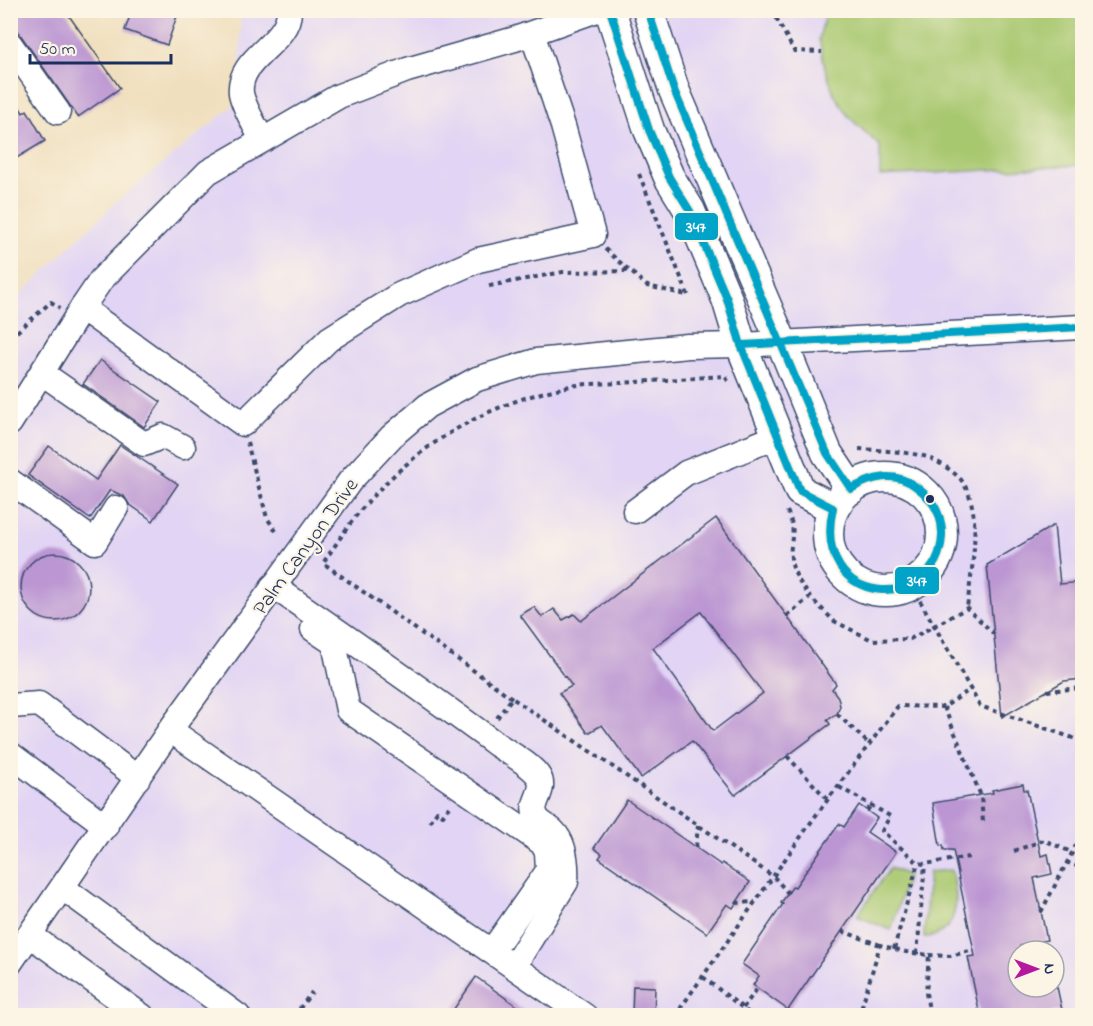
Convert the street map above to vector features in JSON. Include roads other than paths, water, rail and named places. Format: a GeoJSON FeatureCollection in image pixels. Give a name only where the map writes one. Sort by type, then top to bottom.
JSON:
{"type":"FeatureCollection","features":[{"type":"Feature","properties":{"kind":"main road"},"geometry":{"type":"LineString","coordinates":[[610,10],[649,130],[669,177],[690,211],[704,244],[727,299],[741,345],[800,491],[842,499]]}},
{"type":"Feature","properties":{"kind":"main road"},"geometry":{"type":"LineString","coordinates":[[648,10],[674,90],[827,453],[842,499],[827,532],[833,556],[845,575],[864,587],[886,592],[911,585],[926,575],[939,556],[943,534],[939,512],[926,493],[906,480],[886,476],[864,481],[842,499]]}},
{"type":"Feature","properties":{"kind":"street"},"geometry":{"type":"LineString","coordinates":[[262,140],[242,94],[242,81],[248,67],[276,38],[289,17],[289,10]]}},
{"type":"Feature","properties":{"kind":"street"},"geometry":{"type":"LineString","coordinates":[[10,423],[101,280],[208,172],[339,96],[407,70],[532,33],[597,10]]}},
{"type":"Feature","properties":{"kind":"street"},"geometry":{"type":"LineString","coordinates":[[79,314],[243,424],[329,339],[399,295],[478,260],[592,234],[563,126],[532,33]]}},
{"type":"Feature","properties":{"kind":"street"},"geometry":{"type":"LineString","coordinates":[[10,44],[58,112]]}},
{"type":"Feature","properties":{"kind":"street","name":"Palm Canyon Drive"},"geometry":{"type":"LineString","coordinates":[[10,963],[170,730],[350,481],[392,436],[427,406],[477,379],[536,361],[688,346],[1083,327]]}},
{"type":"Feature","properties":{"kind":"street"},"geometry":{"type":"LineString","coordinates":[[42,373],[144,444],[164,436],[183,447]]}},
{"type":"Feature","properties":{"kind":"street"},"geometry":{"type":"LineString","coordinates":[[635,511],[686,474],[777,436]]}},
{"type":"Feature","properties":{"kind":"street"},"geometry":{"type":"LineString","coordinates":[[10,481],[95,542],[116,508]]}},
{"type":"Feature","properties":{"kind":"street"},"geometry":{"type":"LineString","coordinates":[[270,591],[334,643],[348,710],[542,843],[548,852],[548,871],[492,951]]}},
{"type":"Feature","properties":{"kind":"street"},"geometry":{"type":"LineString","coordinates":[[270,591],[467,723],[532,769],[539,777],[542,786],[533,808],[537,818],[555,832],[563,848],[567,867],[566,882],[514,966]]}},
{"type":"Feature","properties":{"kind":"street"},"geometry":{"type":"LineString","coordinates":[[10,706],[39,704],[138,778]]}},
{"type":"Feature","properties":{"kind":"street"},"geometry":{"type":"LineString","coordinates":[[170,730],[585,1016]]}},
{"type":"Feature","properties":{"kind":"street"},"geometry":{"type":"LineString","coordinates":[[10,754],[106,826]]}},
{"type":"Feature","properties":{"kind":"street"},"geometry":{"type":"LineString","coordinates":[[63,888],[238,1016]]}},
{"type":"Feature","properties":{"kind":"street"},"geometry":{"type":"LineString","coordinates":[[30,935],[141,1016]]}}]}
